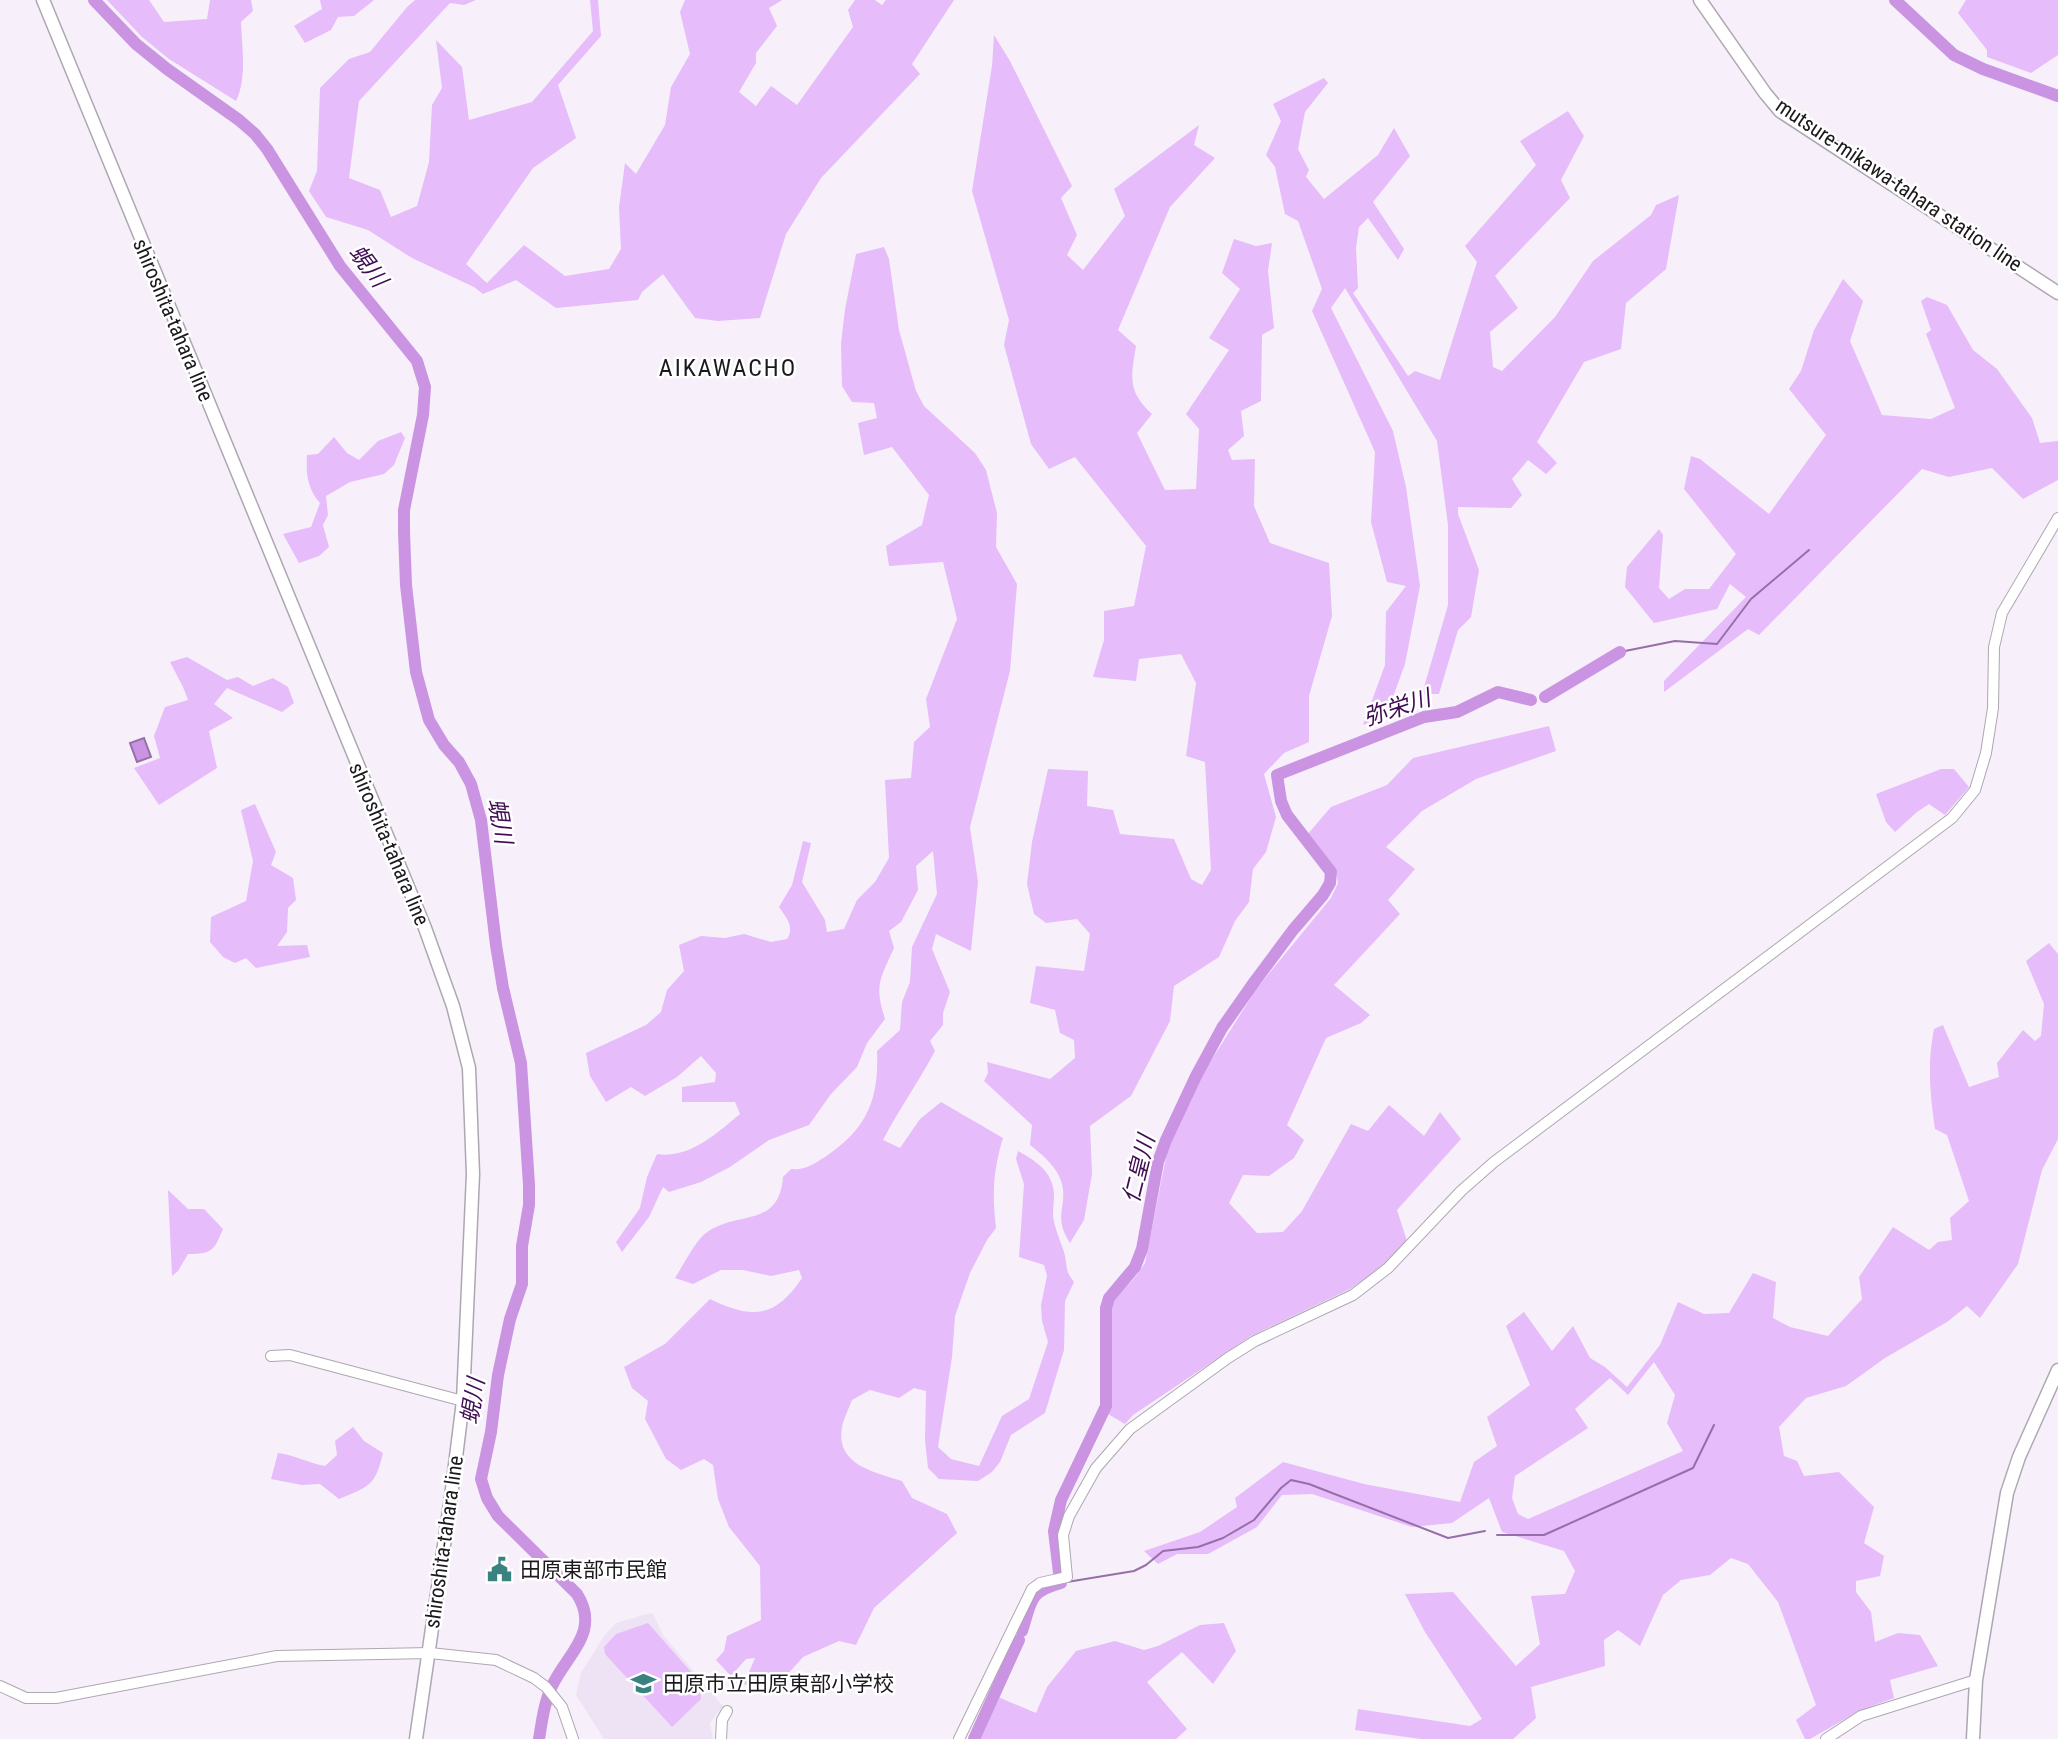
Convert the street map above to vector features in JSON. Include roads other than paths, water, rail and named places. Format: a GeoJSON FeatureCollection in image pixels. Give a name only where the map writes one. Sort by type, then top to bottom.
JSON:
{"type":"FeatureCollection","features":[{"type":"Feature","properties":{"kind":"main road","name":"shiroshita-tahara line"},"geometry":{"type":"LineString","coordinates":[[43,0],[425,928],[462,1033],[469,1068],[473,1174],[463,1401],[416,1739]]}},
{"type":"Feature","properties":{"kind":"main road","name":"mutsure-mikawa-tahara station line"},"geometry":{"type":"LineString","coordinates":[[1700,0],[1780,111],[2058,293]]}},
{"type":"Feature","properties":{"kind":"main road"},"geometry":{"type":"LineString","coordinates":[[1973,1739],[1976,1680],[2007,1493],[2019,1457],[2058,1370]]}},
{"type":"Feature","properties":{"kind":"street"},"geometry":{"type":"LineString","coordinates":[[959,1739],[1032,1589],[1041,1583],[1067,1577],[1063,1535],[1069,1516],[1096,1468],[1130,1429],[1255,1341],[1353,1295],[1388,1268],[1461,1192],[1494,1162],[1952,818],[1975,790],[1986,753],[1993,708],[1994,647],[2002,613],[2058,518]]}},
{"type":"Feature","properties":{"kind":"street"},"geometry":{"type":"LineString","coordinates":[[271,1356],[290,1355],[463,1401]]}},
{"type":"Feature","properties":{"kind":"street"},"geometry":{"type":"LineString","coordinates":[[0,1686],[12,1693],[36,1699],[56,1698],[277,1656],[430,1653],[496,1661],[534,1678],[546,1687],[562,1707],[573,1739]]}},
{"type":"Feature","properties":{"kind":"street"},"geometry":{"type":"LineString","coordinates":[[1826,1739],[1861,1716],[1976,1680]]}},
{"type":"Feature","properties":{"kind":"street"},"geometry":{"type":"LineString","coordinates":[[721,1739],[722,1720],[727,1711]]}},
{"type":"Feature","properties":{"kind":"waterway","name":"蜆川"},"geometry":{"type":"LineString","coordinates":[[94,0],[136,44],[255,134],[340,266],[417,361],[425,387],[423,415],[404,510],[406,585],[416,672],[429,720],[471,784],[481,820],[503,988],[521,1063],[529,1185],[529,1205],[522,1246],[522,1284],[510,1319],[498,1375],[491,1432],[481,1479],[487,1498],[498,1516],[577,1594],[585,1620],[579,1642],[549,1692],[539,1739]]}},
{"type":"Feature","properties":{"kind":"waterway"},"geometry":{"type":"LineString","coordinates":[[1895,0],[1954,55],[1983,69],[2058,96]]}},
{"type":"Feature","properties":{"kind":"waterway"},"geometry":{"type":"LineString","coordinates":[[1620,652],[1675,641],[1717,644],[1751,599],[1809,550]]}},
{"type":"Feature","properties":{"kind":"waterway","name":"弥栄川"},"geometry":{"type":"LineString","coordinates":[[1545,697],[1620,652]]}},
{"type":"Feature","properties":{"kind":"waterway","name":"仁皇川"},"geometry":{"type":"LineString","coordinates":[[1059,1573],[1054,1531],[1061,1500],[1106,1406],[1106,1308],[1109,1298],[1135,1267],[1142,1249],[1158,1162],[1166,1140],[1222,1028],[1330,883],[1331,872],[1287,815],[1281,801],[1277,775],[1424,717],[1457,712],[1498,692],[1531,700]]}},
{"type":"Feature","properties":{"kind":"waterway"},"geometry":{"type":"LineString","coordinates":[[1497,1535],[1544,1535],[1693,1468],[1714,1425]]}},
{"type":"Feature","properties":{"kind":"waterway"},"geometry":{"type":"LineString","coordinates":[[1067,1582],[1134,1571],[1163,1551],[1198,1547],[1223,1538],[1254,1520],[1291,1480],[1309,1484],[1448,1538],[1485,1531]]}},
{"type":"Feature","properties":{"kind":"waterway","name":"仁皇川"},"geometry":{"type":"LineString","coordinates":[[1022,1631],[1030,1605],[1037,1594],[1061,1583]]}},
{"type":"Feature","properties":{"kind":"waterway","name":"仁皇川"},"geometry":{"type":"LineString","coordinates":[[974,1739],[1019,1640]]}},
{"type":"Feature","properties":{"kind":"place","name":"田原東部市民館"},"geometry":{"type":"Point","coordinates":[500,1570]}},
{"type":"Feature","properties":{"kind":"place","name":"田原市立田原東部小学校"},"geometry":{"type":"Point","coordinates":[643,1684]}},
{"type":"Feature","properties":{"kind":"district","name":"AIKAWACHO"},"geometry":{"type":"Point","coordinates":[728,368]}}]}
